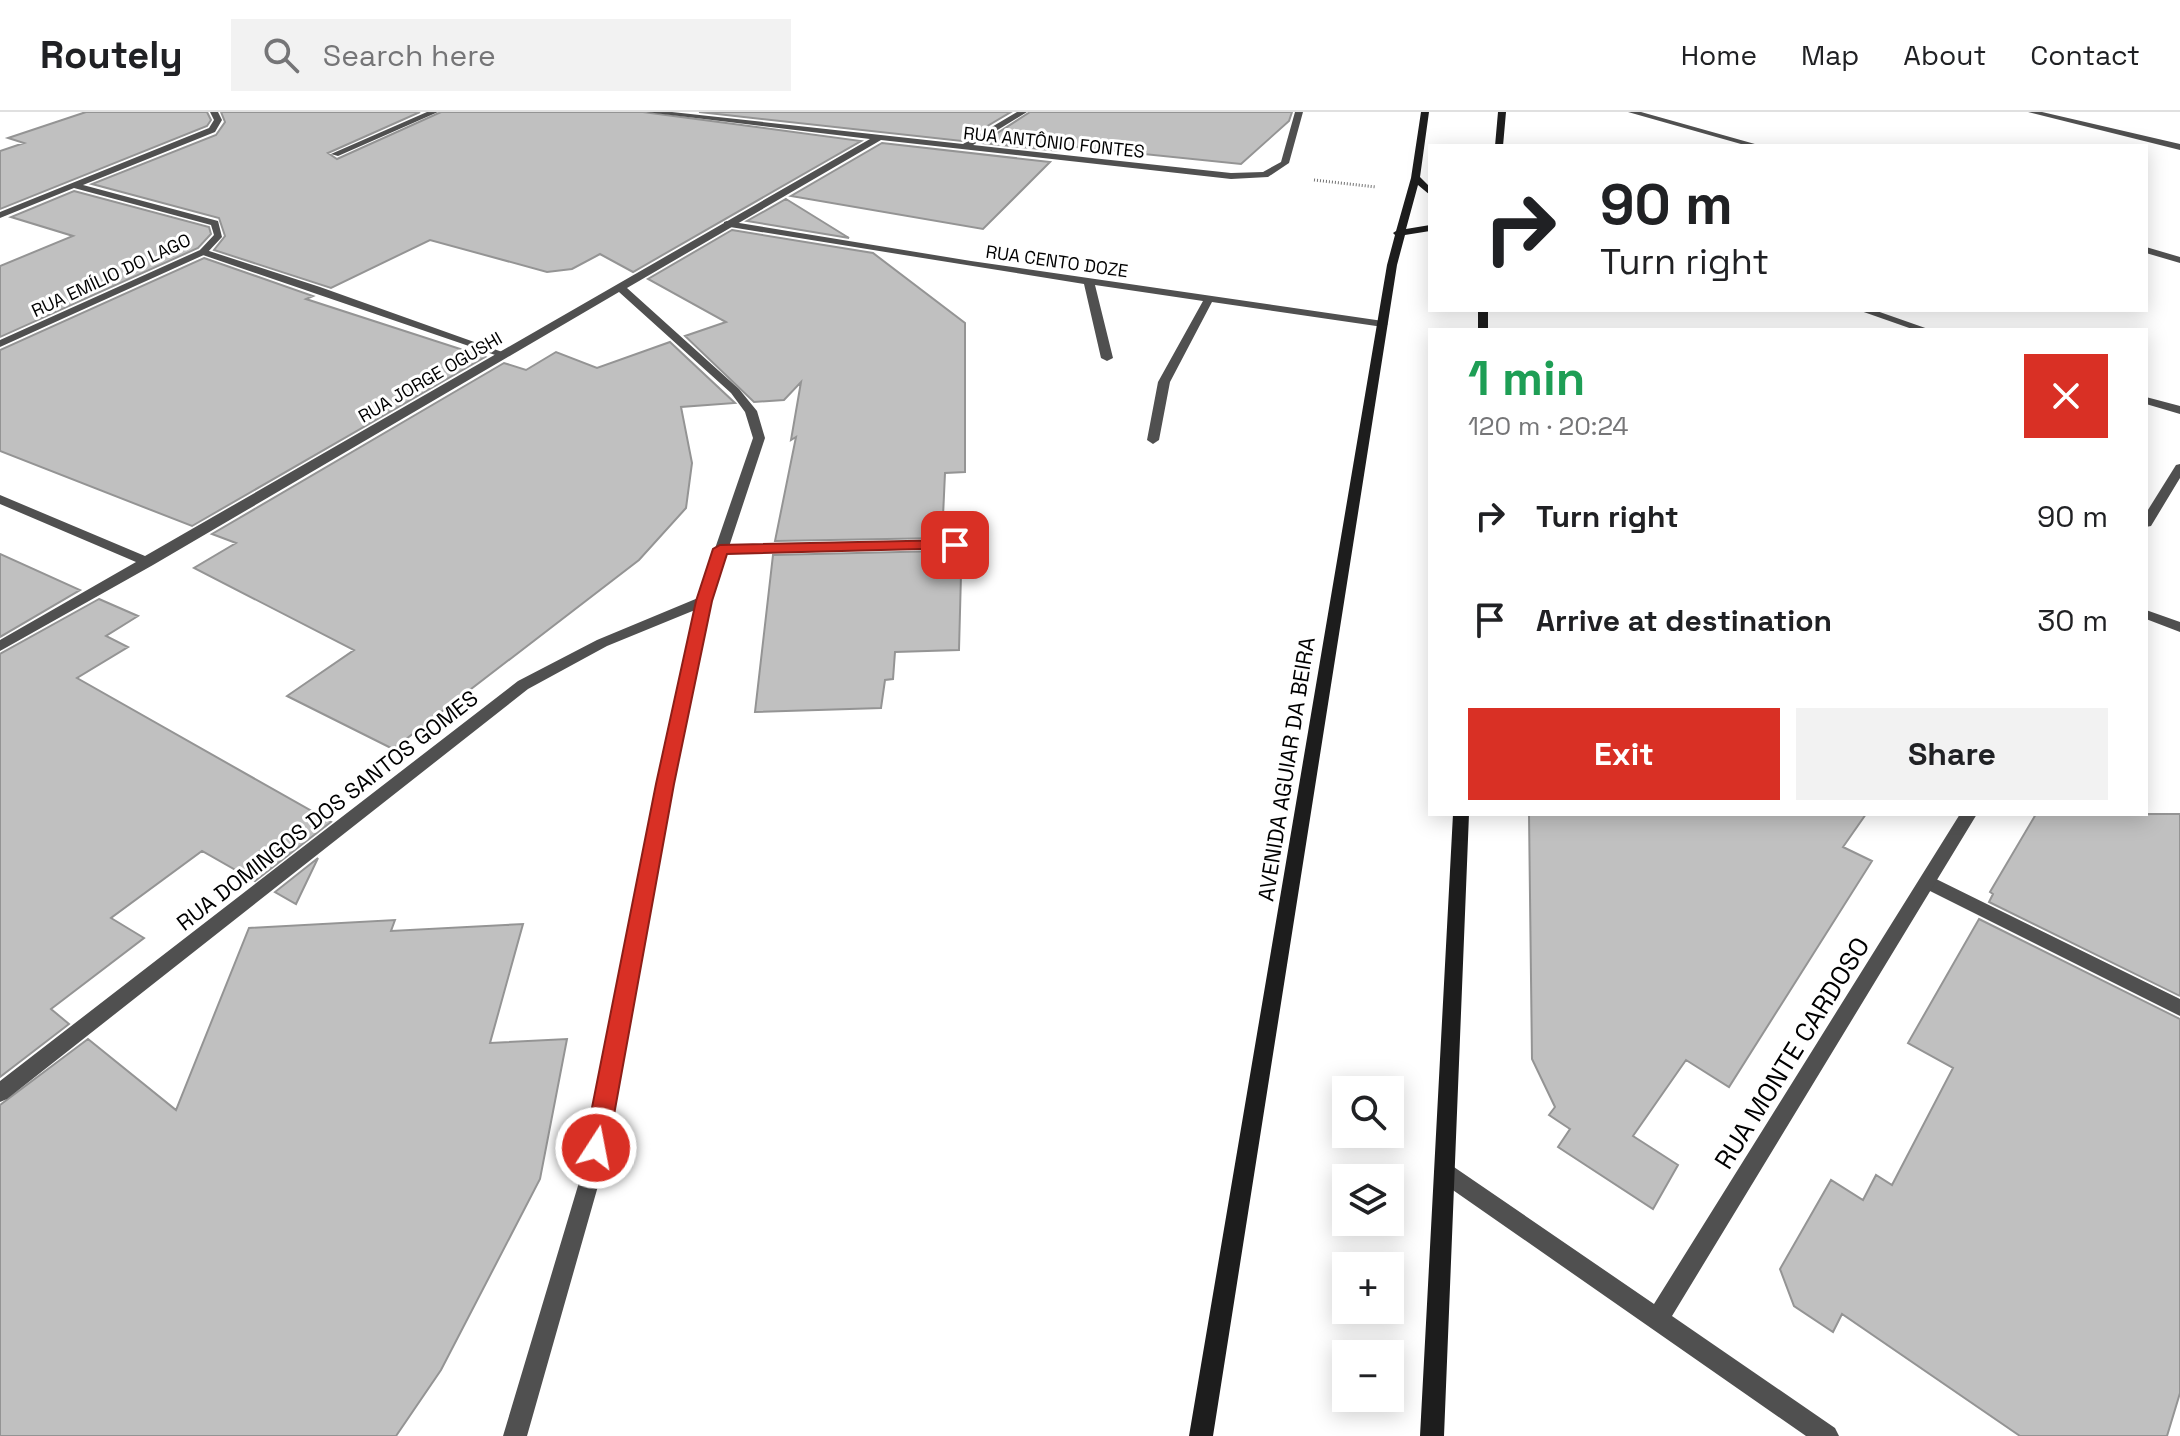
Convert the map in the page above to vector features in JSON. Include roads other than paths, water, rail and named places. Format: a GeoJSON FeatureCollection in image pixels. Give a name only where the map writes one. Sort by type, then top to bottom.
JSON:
{"type":"FeatureCollection","features":[{"type":"Feature","properties":{"kind":"main road","name":"AVENIDA AGUIAR DA BEIRA"},"geometry":{"type":"LineString","coordinates":[[1201,1436],[1398,233],[1414,184],[1425,112]]}},
{"type":"Feature","properties":{"kind":"main road"},"geometry":{"type":"LineString","coordinates":[[1499,144],[1502,112]]}},
{"type":"Feature","properties":{"kind":"main road"},"geometry":{"type":"LineString","coordinates":[[1414,184],[1428,191]]}},
{"type":"Feature","properties":{"kind":"main road"},"geometry":{"type":"LineString","coordinates":[[1398,233],[1428,228]]}},
{"type":"Feature","properties":{"kind":"main road"},"geometry":{"type":"LineString","coordinates":[[1432,1436],[1461,816]]}},
{"type":"Feature","properties":{"kind":"street"},"geometry":{"type":"LineString","coordinates":[[0,215],[212,130],[218,120],[214,112]]}},
{"type":"Feature","properties":{"kind":"street"},"geometry":{"type":"LineString","coordinates":[[335,154],[434,112]]}},
{"type":"Feature","properties":{"kind":"street","name":"RUA ANTÔNIO FONTES"},"geometry":{"type":"LineString","coordinates":[[650,112],[1231,176],[1265,175],[1285,163],[1299,112]]}},
{"type":"Feature","properties":{"kind":"street"},"geometry":{"type":"LineString","coordinates":[[962,148],[1023,112]]}},
{"type":"Feature","properties":{"kind":"street"},"geometry":{"type":"LineString","coordinates":[[1632,112],[1751,144]]}},
{"type":"Feature","properties":{"kind":"street"},"geometry":{"type":"LineString","coordinates":[[2032,112],[2180,147]]}},
{"type":"Feature","properties":{"kind":"street","name":"RUA JORGE OGUSHI"},"geometry":{"type":"LineString","coordinates":[[0,646],[878,138]]}},
{"type":"Feature","properties":{"kind":"street","name":"RUA EMÍLIO DO LAGO"},"geometry":{"type":"LineString","coordinates":[[0,344],[203,252],[219,235],[215,223],[76,186]]}},
{"type":"Feature","properties":{"kind":"street","name":"RUA CENTO DOZE"},"geometry":{"type":"LineString","coordinates":[[727,224],[1089,282],[1383,324]]}},
{"type":"Feature","properties":{"kind":"street"},"geometry":{"type":"LineString","coordinates":[[2148,251],[2180,260]]}},
{"type":"Feature","properties":{"kind":"street"},"geometry":{"type":"LineString","coordinates":[[203,252],[505,355]]}},
{"type":"Feature","properties":{"kind":"street"},"geometry":{"type":"LineString","coordinates":[[1089,282],[1107,358]]}},
{"type":"Feature","properties":{"kind":"street"},"geometry":{"type":"LineString","coordinates":[[515,1435],[590,1179],[665,784],[704,601],[759,438],[751,411],[735,391],[620,287]]}},
{"type":"Feature","properties":{"kind":"street"},"geometry":{"type":"LineString","coordinates":[[1153,440],[1164,382],[1209,299]]}},
{"type":"Feature","properties":{"kind":"street"},"geometry":{"type":"LineString","coordinates":[[1869,312],[1920,328]]}},
{"type":"Feature","properties":{"kind":"street"},"geometry":{"type":"LineString","coordinates":[[2148,401],[2180,410]]}},
{"type":"Feature","properties":{"kind":"street"},"geometry":{"type":"LineString","coordinates":[[2148,520],[2180,468]]}},
{"type":"Feature","properties":{"kind":"street"},"geometry":{"type":"LineString","coordinates":[[0,499],[148,562]]}},
{"type":"Feature","properties":{"kind":"street"},"geometry":{"type":"LineString","coordinates":[[720,549],[955,545]]}},
{"type":"Feature","properties":{"kind":"street","name":"RUA DOMINGOS DOS SANTOS GOMES"},"geometry":{"type":"LineString","coordinates":[[0,1093],[523,685],[602,643],[704,601]]}},
{"type":"Feature","properties":{"kind":"street"},"geometry":{"type":"LineString","coordinates":[[2148,615],[2180,627]]}},
{"type":"Feature","properties":{"kind":"street","name":"RUA MONTE CARDOSO"},"geometry":{"type":"LineString","coordinates":[[1658,1319],[1968,816]]}},
{"type":"Feature","properties":{"kind":"street"},"geometry":{"type":"LineString","coordinates":[[1928,882],[2180,1008]]}},
{"type":"Feature","properties":{"kind":"street"},"geometry":{"type":"LineString","coordinates":[[1444,1172],[1827,1436]]}}]}
